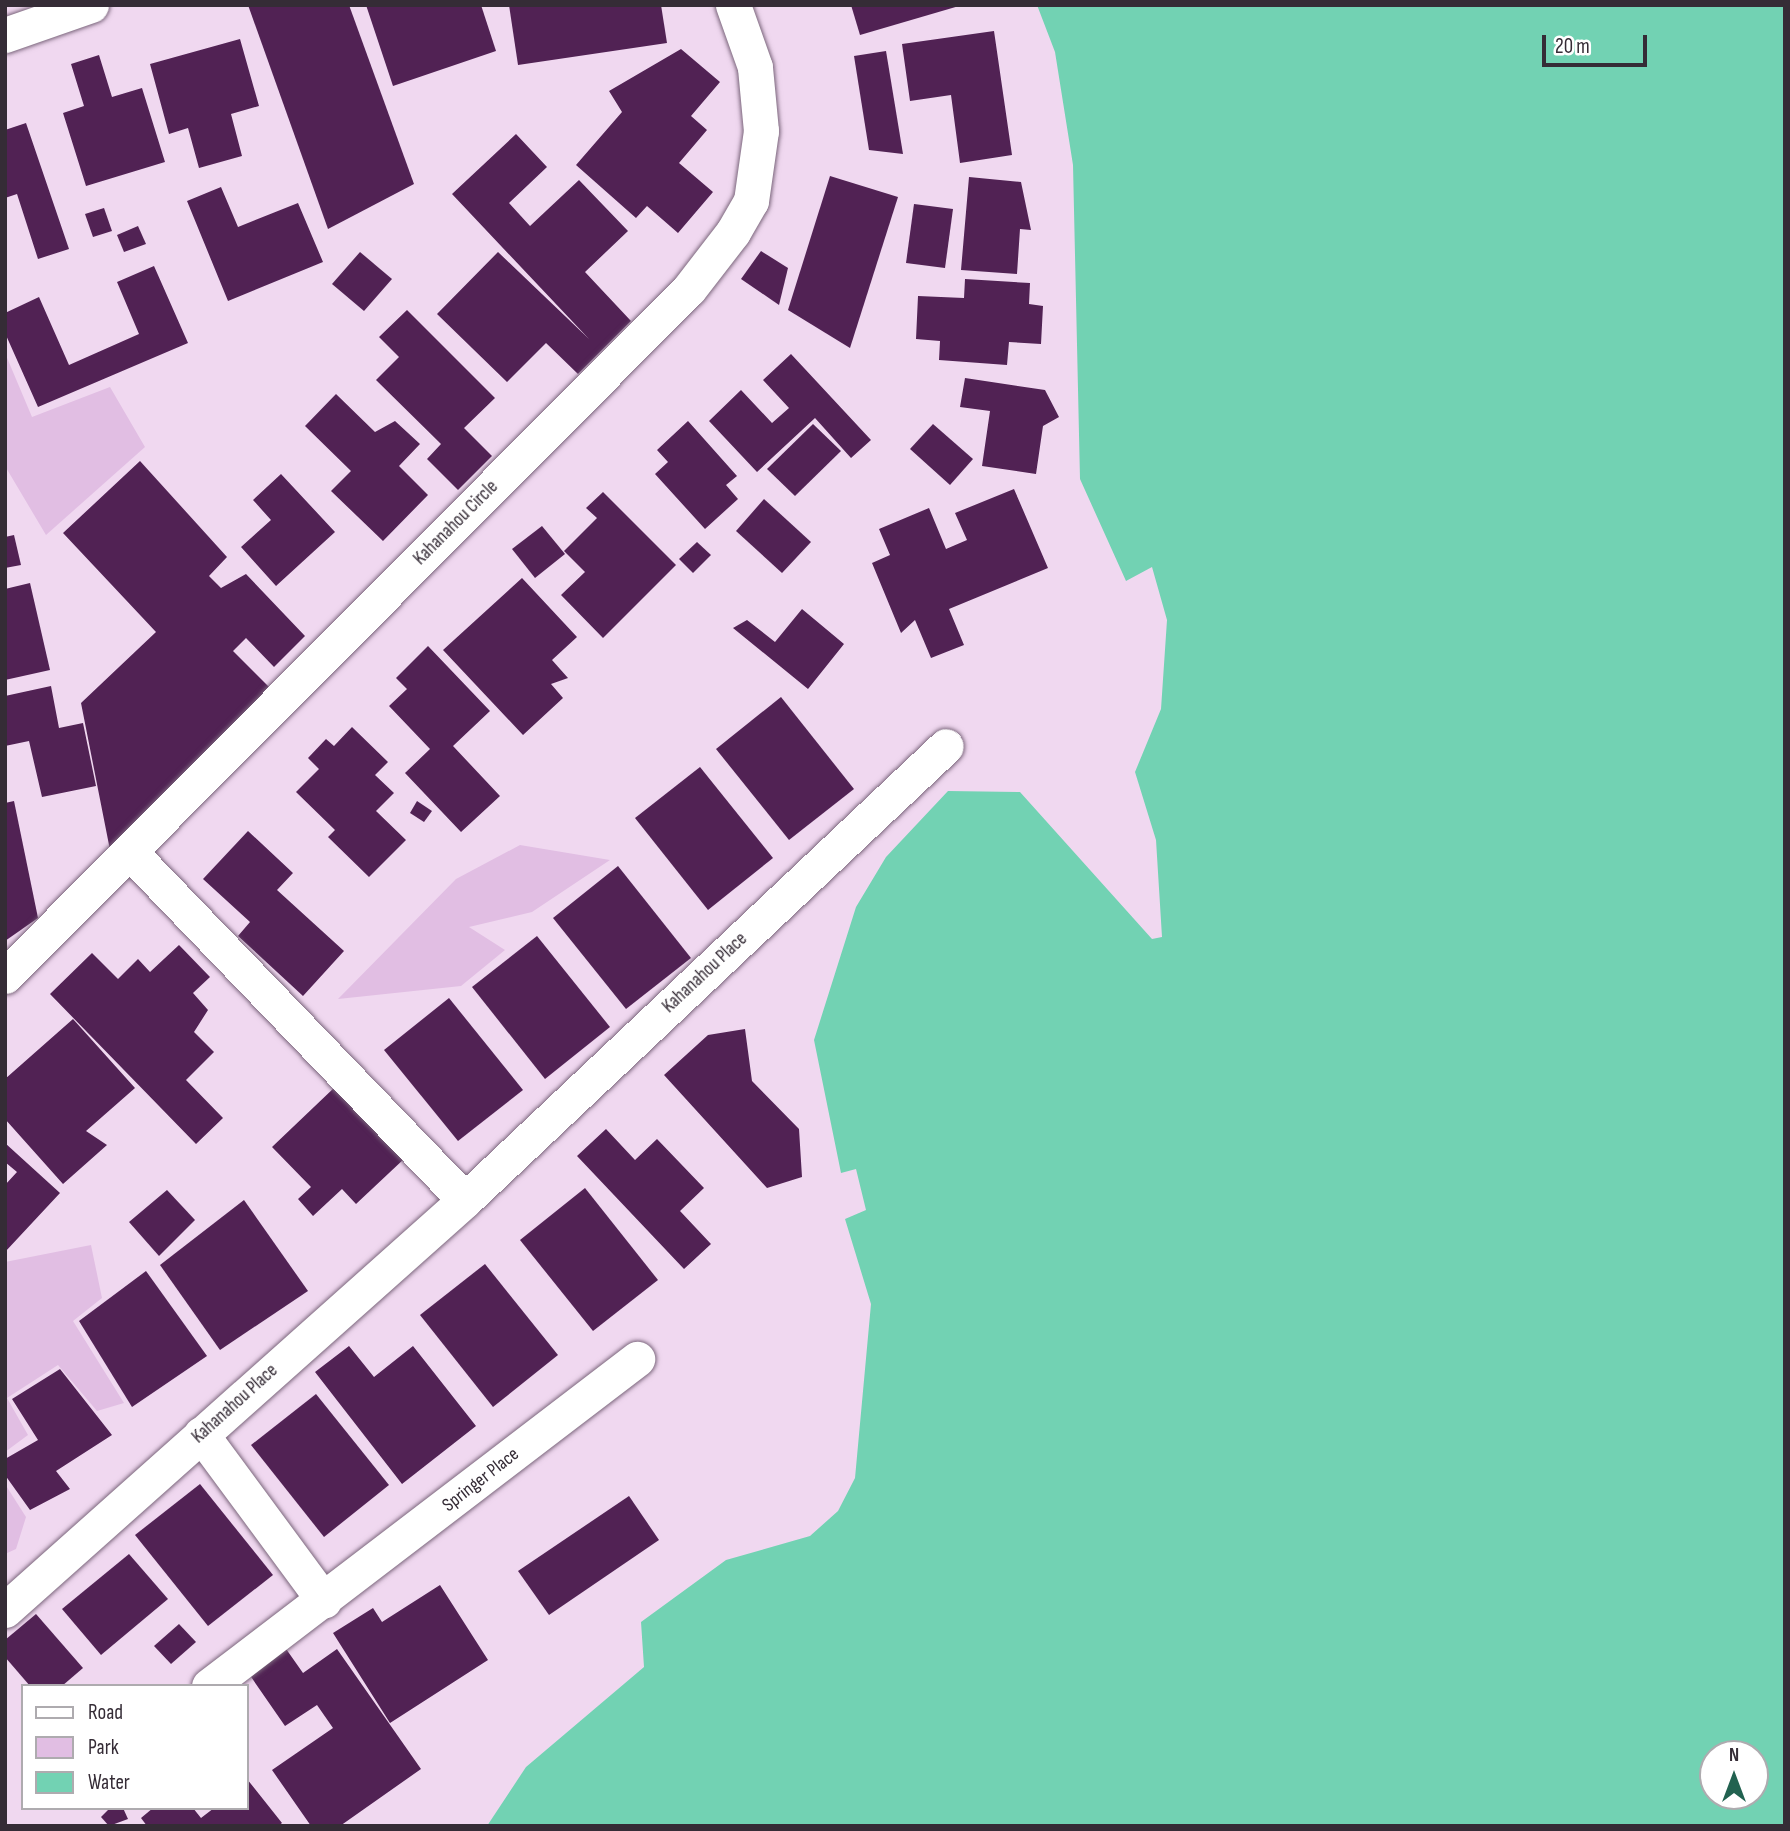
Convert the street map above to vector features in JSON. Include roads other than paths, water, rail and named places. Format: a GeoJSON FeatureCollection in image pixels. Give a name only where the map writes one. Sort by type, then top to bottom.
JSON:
{"type":"FeatureCollection","features":[{"type":"Feature","properties":{"kind":"street"},"geometry":{"type":"LineString","coordinates":[[5,35],[91,5]]}},
{"type":"Feature","properties":{"kind":"street","name":"Kahanahou Circle"},"geometry":{"type":"LineString","coordinates":[[5,976],[689,289],[733,232],[751,201],[761,131],[755,66],[733,5]]}},
{"type":"Feature","properties":{"kind":"street","name":"Kahanahou Place"},"geometry":{"type":"LineString","coordinates":[[5,1610],[465,1200],[946,746]]}},
{"type":"Feature","properties":{"kind":"street"},"geometry":{"type":"LineString","coordinates":[[129,851],[465,1200]]}},
{"type":"Feature","properties":{"kind":"street","name":"Springer Place"},"geometry":{"type":"LineString","coordinates":[[212,1684],[638,1359]]}},
{"type":"Feature","properties":{"kind":"street"},"geometry":{"type":"LineString","coordinates":[[201,1434],[324,1601]]}},
{"type":"Feature","properties":{"kind":"water"},"geometry":{"type":"Polygon","coordinates":[[[1037,5],[1785,5],[1785,1826],[487,1826],[526,1767],[644,1667],[641,1622],[726,1560],[810,1536],[838,1511],[855,1478],[871,1304],[845,1219],[866,1210],[856,1169],[841,1173],[814,1040],[856,907],[886,857],[948,791],[1020,792],[1152,939],[1162,937],[1156,840],[1135,772],[1161,709],[1167,620],[1152,567],[1126,581],[1080,479],[1073,165],[1055,52],[1037,5]]]}}]}
